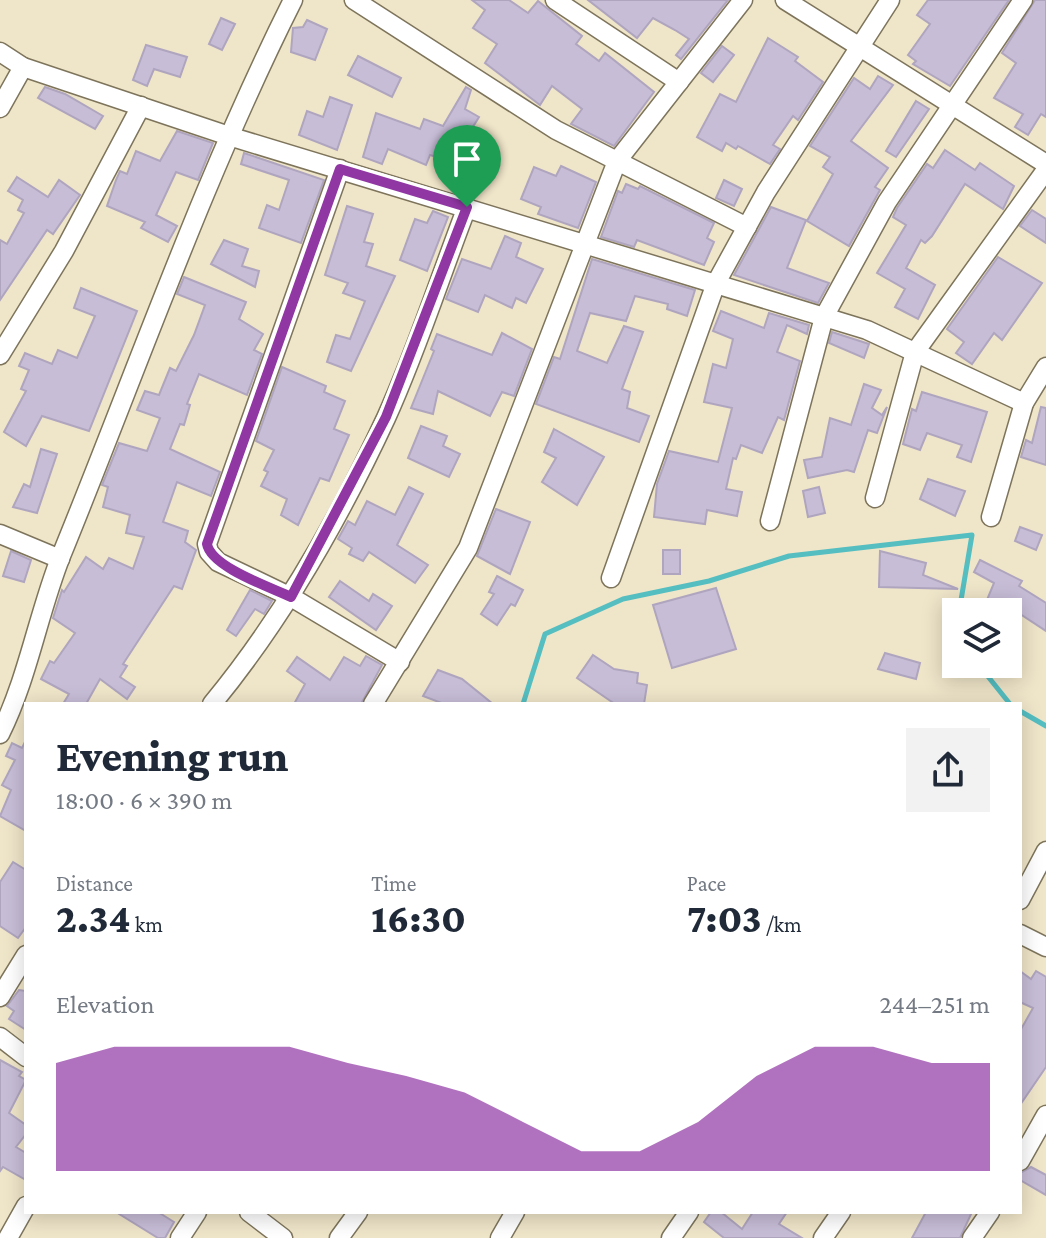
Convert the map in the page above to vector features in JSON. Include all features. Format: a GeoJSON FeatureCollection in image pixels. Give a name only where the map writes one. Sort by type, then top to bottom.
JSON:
{"type":"FeatureCollection","features":[{"type":"Feature","properties":{"kind":"street"},"geometry":{"type":"LineString","coordinates":[[0,734],[25,672],[60,559],[154,316],[261,64],[293,0]]}},
{"type":"Feature","properties":{"kind":"street"},"geometry":{"type":"LineString","coordinates":[[354,0],[556,130],[747,227]]}},
{"type":"Feature","properties":{"kind":"street"},"geometry":{"type":"LineString","coordinates":[[555,0],[679,82]]}},
{"type":"Feature","properties":{"kind":"street"},"geometry":{"type":"LineString","coordinates":[[374,702],[468,548],[617,161],[743,0]]}},
{"type":"Feature","properties":{"kind":"street"},"geometry":{"type":"LineString","coordinates":[[785,0],[1046,164]]}},
{"type":"Feature","properties":{"kind":"street"},"geometry":{"type":"LineString","coordinates":[[611,578],[716,283],[858,46],[890,0]]}},
{"type":"Feature","properties":{"kind":"street"},"geometry":{"type":"LineString","coordinates":[[770,521],[824,317],[887,202],[1023,0]]}},
{"type":"Feature","properties":{"kind":"street"},"geometry":{"type":"LineString","coordinates":[[0,52],[23,67],[232,137],[586,242],[867,330],[1024,403]]}},
{"type":"Feature","properties":{"kind":"street"},"geometry":{"type":"LineString","coordinates":[[0,108],[23,67]]}},
{"type":"Feature","properties":{"kind":"street"},"geometry":{"type":"LineString","coordinates":[[0,355],[64,251],[141,106]]}},
{"type":"Feature","properties":{"kind":"street"},"geometry":{"type":"LineString","coordinates":[[340,169],[207,544],[209,552],[218,562],[291,597],[400,662]]}},
{"type":"Feature","properties":{"kind":"street"},"geometry":{"type":"LineString","coordinates":[[875,498],[915,352],[1046,170]]}},
{"type":"Feature","properties":{"kind":"street"},"geometry":{"type":"LineString","coordinates":[[214,702],[249,660],[291,597],[386,417],[467,207]]}},
{"type":"Feature","properties":{"kind":"street"},"geometry":{"type":"LineString","coordinates":[[991,517],[1024,403],[1046,367]]}},
{"type":"Feature","properties":{"kind":"street"},"geometry":{"type":"LineString","coordinates":[[0,534],[60,559]]}},
{"type":"Feature","properties":{"kind":"street"},"geometry":{"type":"LineString","coordinates":[[1022,896],[1046,851]]}},
{"type":"Feature","properties":{"kind":"street"},"geometry":{"type":"LineString","coordinates":[[1022,935],[1046,947]]}},
{"type":"Feature","properties":{"kind":"street"},"geometry":{"type":"LineString","coordinates":[[0,997],[24,958]]}},
{"type":"Feature","properties":{"kind":"street"},"geometry":{"type":"LineString","coordinates":[[0,1037],[24,1055]]}},
{"type":"Feature","properties":{"kind":"street"},"geometry":{"type":"LineString","coordinates":[[1022,1157],[1046,1115]]}},
{"type":"Feature","properties":{"kind":"street"},"geometry":{"type":"LineString","coordinates":[[8,1238],[24,1210]]}},
{"type":"Feature","properties":{"kind":"street"},"geometry":{"type":"LineString","coordinates":[[180,1238],[196,1214]]}},
{"type":"Feature","properties":{"kind":"street"},"geometry":{"type":"LineString","coordinates":[[252,1214],[283,1238]]}},
{"type":"Feature","properties":{"kind":"street"},"geometry":{"type":"LineString","coordinates":[[339,1238],[357,1214]]}},
{"type":"Feature","properties":{"kind":"street"},"geometry":{"type":"LineString","coordinates":[[500,1238],[514,1214]]}},
{"type":"Feature","properties":{"kind":"street"},"geometry":{"type":"LineString","coordinates":[[671,1238],[688,1214]]}},
{"type":"Feature","properties":{"kind":"street"},"geometry":{"type":"LineString","coordinates":[[823,1238],[840,1214]]}},
{"type":"Feature","properties":{"kind":"street"},"geometry":{"type":"LineString","coordinates":[[972,1238],[989,1214]]}},
{"type":"Feature","properties":{"kind":"building"},"geometry":{"type":"Polygon","coordinates":[[[472,0],[509,0],[528,13],[538,1],[582,36],[576,44],[599,61],[605,53],[654,92],[614,146],[571,124],[582,109],[552,86],[540,105],[485,63],[497,44],[473,28],[485,10],[472,0]]]}},
{"type":"Feature","properties":{"kind":"building"},"geometry":{"type":"Polygon","coordinates":[[[588,0],[728,0],[681,59],[676,55],[689,39],[675,30],[653,18],[637,38],[588,0]]]}},
{"type":"Feature","properties":{"kind":"building"},"geometry":{"type":"Polygon","coordinates":[[[928,0],[1009,0],[950,86],[913,64],[916,61],[908,55],[930,24],[917,15],[928,0]]]}},
{"type":"Feature","properties":{"kind":"building"},"geometry":{"type":"Polygon","coordinates":[[[1035,0],[1046,0],[1046,117],[1041,114],[1028,135],[1015,127],[1023,114],[994,98],[1016,63],[1002,53],[1035,0]]]}},
{"type":"Feature","properties":{"kind":"building"},"geometry":{"type":"Polygon","coordinates":[[[221,18],[235,24],[222,50],[209,44],[221,18]]]}},
{"type":"Feature","properties":{"kind":"building"},"geometry":{"type":"Polygon","coordinates":[[[307,20],[327,29],[315,60],[291,52],[293,28],[303,27],[307,20]]]}},
{"type":"Feature","properties":{"kind":"building"},"geometry":{"type":"Polygon","coordinates":[[[768,38],[798,57],[795,61],[823,82],[798,120],[793,116],[773,145],[780,149],[770,164],[738,146],[736,149],[726,143],[722,151],[697,137],[720,94],[736,102],[768,38]]]}},
{"type":"Feature","properties":{"kind":"building"},"geometry":{"type":"Polygon","coordinates":[[[146,45],[187,57],[180,77],[154,69],[147,86],[133,80],[146,45]]]}},
{"type":"Feature","properties":{"kind":"building"},"geometry":{"type":"Polygon","coordinates":[[[722,46],[734,55],[713,82],[701,73],[722,46]]]}},
{"type":"Feature","properties":{"kind":"building"},"geometry":{"type":"Polygon","coordinates":[[[358,56],[401,78],[392,97],[348,75],[358,56]]]}},
{"type":"Feature","properties":{"kind":"building"},"geometry":{"type":"Polygon","coordinates":[[[878,76],[893,85],[851,141],[888,168],[875,187],[880,190],[849,246],[807,221],[833,174],[823,167],[830,157],[810,146],[854,78],[870,89],[878,76]]]}},
{"type":"Feature","properties":{"kind":"building"},"geometry":{"type":"Polygon","coordinates":[[[45,87],[65,94],[103,116],[95,129],[38,98],[45,87]]]}},
{"type":"Feature","properties":{"kind":"building"},"geometry":{"type":"Polygon","coordinates":[[[466,87],[471,90],[465,109],[479,117],[469,133],[460,127],[450,161],[430,155],[426,165],[388,149],[382,164],[363,157],[376,113],[420,129],[424,119],[443,126],[466,87]]]}},
{"type":"Feature","properties":{"kind":"building"},"geometry":{"type":"Polygon","coordinates":[[[330,97],[352,105],[337,150],[299,135],[307,111],[323,117],[330,97]]]}},
{"type":"Feature","properties":{"kind":"building"},"geometry":{"type":"Polygon","coordinates":[[[916,101],[929,109],[896,157],[886,151],[916,101]]]}},
{"type":"Feature","properties":{"kind":"building"},"geometry":{"type":"Polygon","coordinates":[[[177,131],[213,143],[198,180],[176,172],[156,215],[177,226],[168,242],[141,228],[145,222],[107,206],[120,171],[127,174],[136,151],[160,161],[177,131]]]}},
{"type":"Feature","properties":{"kind":"building"},"geometry":{"type":"Polygon","coordinates":[[[945,150],[975,170],[980,163],[1014,186],[1003,209],[965,184],[932,236],[925,243],[921,240],[906,268],[935,285],[918,319],[895,307],[905,289],[877,273],[906,225],[893,217],[897,208],[927,164],[933,168],[945,150]]]}},
{"type":"Feature","properties":{"kind":"building"},"geometry":{"type":"Polygon","coordinates":[[[244,153],[324,180],[301,243],[259,228],[267,205],[279,210],[289,180],[241,164],[244,153]]]}},
{"type":"Feature","properties":{"kind":"building"},"geometry":{"type":"Polygon","coordinates":[[[561,166],[596,182],[578,228],[538,214],[541,207],[521,199],[534,167],[556,176],[561,166]]]}},
{"type":"Feature","properties":{"kind":"building"},"geometry":{"type":"Polygon","coordinates":[[[17,177],[48,197],[59,180],[80,195],[53,234],[47,230],[0,300],[0,240],[7,244],[24,213],[18,210],[23,200],[8,191],[17,177]]]}},
{"type":"Feature","properties":{"kind":"building"},"geometry":{"type":"Polygon","coordinates":[[[724,180],[742,189],[734,206],[716,198],[724,180]]]}},
{"type":"Feature","properties":{"kind":"building"},"geometry":{"type":"Polygon","coordinates":[[[626,184],[638,189],[640,186],[714,223],[707,238],[714,242],[704,265],[637,240],[634,247],[601,237],[618,191],[622,193],[626,184]]]}},
{"type":"Feature","properties":{"kind":"building"},"geometry":{"type":"Polygon","coordinates":[[[347,206],[373,214],[364,242],[373,244],[366,266],[395,276],[351,371],[327,362],[336,335],[350,339],[365,301],[343,293],[348,283],[325,275],[347,206]]]}},
{"type":"Feature","properties":{"kind":"building"},"geometry":{"type":"Polygon","coordinates":[[[771,207],[806,220],[787,268],[829,283],[818,303],[734,275],[771,207]]]}},
{"type":"Feature","properties":{"kind":"building"},"geometry":{"type":"Polygon","coordinates":[[[1032,210],[1046,219],[1046,243],[1020,226],[1032,210]]]}},
{"type":"Feature","properties":{"kind":"building"},"geometry":{"type":"Polygon","coordinates":[[[433,211],[448,217],[427,271],[400,260],[415,219],[427,223],[433,211]]]}},
{"type":"Feature","properties":{"kind":"building"},"geometry":{"type":"Polygon","coordinates":[[[505,236],[521,243],[516,257],[543,269],[526,303],[516,298],[512,308],[485,295],[478,312],[446,299],[462,259],[491,269],[505,236]]]}},
{"type":"Feature","properties":{"kind":"building"},"geometry":{"type":"Polygon","coordinates":[[[224,240],[248,249],[242,266],[259,271],[255,287],[211,264],[224,240]]]}},
{"type":"Feature","properties":{"kind":"building"},"geometry":{"type":"Polygon","coordinates":[[[998,257],[1042,283],[1002,340],[994,333],[972,364],[956,353],[964,342],[947,329],[998,257]]]}},
{"type":"Feature","properties":{"kind":"building"},"geometry":{"type":"Polygon","coordinates":[[[592,259],[695,290],[687,316],[667,309],[668,304],[635,296],[626,321],[590,313],[577,351],[607,363],[624,326],[643,332],[622,389],[630,392],[627,408],[649,416],[639,442],[536,404],[554,357],[560,359],[592,259]]]}},
{"type":"Feature","properties":{"kind":"building"},"geometry":{"type":"Polygon","coordinates":[[[184,277],[246,302],[239,319],[263,334],[254,350],[262,354],[247,395],[199,374],[187,404],[190,405],[184,425],[180,424],[170,449],[220,472],[211,496],[177,482],[163,522],[188,531],[185,542],[196,550],[182,589],[174,586],[123,664],[127,666],[120,677],[135,687],[127,699],[100,679],[87,702],[64,702],[69,694],[41,679],[50,661],[54,663],[75,633],[53,618],[62,590],[64,592],[86,557],[103,569],[109,558],[133,569],[144,537],[126,533],[130,515],[103,507],[108,487],[102,485],[119,443],[147,451],[160,418],[137,410],[145,391],[159,395],[170,368],[176,371],[194,335],[205,305],[177,294],[184,277]]]}},
{"type":"Feature","properties":{"kind":"building"},"geometry":{"type":"Polygon","coordinates":[[[81,288],[137,311],[89,431],[42,416],[26,446],[4,432],[26,391],[21,389],[29,370],[19,366],[25,353],[52,364],[58,350],[77,358],[95,316],[74,308],[81,288]]]}},
{"type":"Feature","properties":{"kind":"building"},"geometry":{"type":"Polygon","coordinates":[[[721,311],[764,328],[769,313],[809,325],[807,334],[787,325],[777,352],[800,361],[784,420],[778,417],[762,453],[741,445],[736,459],[733,458],[726,489],[742,492],[737,516],[707,510],[705,524],[654,517],[657,484],[669,451],[718,462],[732,408],[704,402],[713,364],[726,368],[733,339],[713,331],[721,311]]]}},
{"type":"Feature","properties":{"kind":"building"},"geometry":{"type":"Polygon","coordinates":[[[832,332],[869,344],[864,358],[829,343],[832,332]]]}},
{"type":"Feature","properties":{"kind":"building"},"geometry":{"type":"Polygon","coordinates":[[[502,333],[532,349],[514,396],[502,392],[490,416],[438,391],[433,414],[411,408],[434,351],[431,349],[437,334],[492,355],[502,333]]]}},
{"type":"Feature","properties":{"kind":"building"},"geometry":{"type":"Polygon","coordinates":[[[282,367],[326,386],[324,392],[345,401],[334,429],[349,435],[329,481],[320,478],[298,525],[281,515],[287,499],[261,486],[268,472],[264,470],[274,450],[256,441],[282,367]]]}},
{"type":"Feature","properties":{"kind":"building"},"geometry":{"type":"Polygon","coordinates":[[[864,384],[881,390],[872,408],[882,415],[887,407],[877,433],[868,430],[854,472],[847,470],[808,478],[804,460],[822,457],[830,418],[851,425],[864,384]]]}},
{"type":"Feature","properties":{"kind":"building"},"geometry":{"type":"Polygon","coordinates":[[[922,392],[987,412],[971,462],[957,457],[962,445],[927,433],[920,450],[903,444],[912,409],[916,411],[922,392]]]}},
{"type":"Feature","properties":{"kind":"building"},"geometry":{"type":"Polygon","coordinates":[[[1041,407],[1046,408],[1046,465],[1021,457],[1026,440],[1032,443],[1041,407]]]}},
{"type":"Feature","properties":{"kind":"building"},"geometry":{"type":"Polygon","coordinates":[[[421,426],[447,436],[443,446],[460,454],[449,477],[408,458],[421,426]]]}},
{"type":"Feature","properties":{"kind":"building"},"geometry":{"type":"Polygon","coordinates":[[[554,429],[604,457],[577,505],[542,482],[556,458],[544,452],[554,429]]]}},
{"type":"Feature","properties":{"kind":"building"},"geometry":{"type":"Polygon","coordinates":[[[41,449],[57,454],[37,513],[13,507],[24,484],[30,487],[41,449]]]}},
{"type":"Feature","properties":{"kind":"building"},"geometry":{"type":"Polygon","coordinates":[[[928,479],[965,491],[955,516],[920,499],[928,479]]]}},
{"type":"Feature","properties":{"kind":"building"},"geometry":{"type":"Polygon","coordinates":[[[409,487],[423,494],[397,545],[428,565],[415,583],[369,552],[363,561],[349,554],[352,548],[338,539],[348,521],[355,525],[367,501],[395,515],[409,487]]]}},
{"type":"Feature","properties":{"kind":"building"},"geometry":{"type":"Polygon","coordinates":[[[819,487],[825,513],[808,517],[803,491],[819,487]]]}},
{"type":"Feature","properties":{"kind":"building"},"geometry":{"type":"Polygon","coordinates":[[[496,509],[530,522],[510,574],[477,556],[496,509]]]}},
{"type":"Feature","properties":{"kind":"building"},"geometry":{"type":"Polygon","coordinates":[[[1020,527],[1042,535],[1036,550],[1015,541],[1020,527]]]}},
{"type":"Feature","properties":{"kind":"building"},"geometry":{"type":"Polygon","coordinates":[[[663,550],[680,550],[680,574],[663,574],[663,550]]]}},
{"type":"Feature","properties":{"kind":"building"},"geometry":{"type":"Polygon","coordinates":[[[11,551],[31,560],[24,582],[3,576],[11,551]]]}},
{"type":"Feature","properties":{"kind":"building"},"geometry":{"type":"Polygon","coordinates":[[[880,551],[926,563],[923,575],[958,589],[879,587],[880,551]]]}},
{"type":"Feature","properties":{"kind":"building"},"geometry":{"type":"Polygon","coordinates":[[[980,560],[1022,581],[1019,586],[1046,603],[1046,631],[1022,615],[1022,598],[988,598],[994,583],[974,572],[980,560]]]}},
{"type":"Feature","properties":{"kind":"building"},"geometry":{"type":"Polygon","coordinates":[[[497,576],[523,590],[515,606],[511,604],[497,625],[481,614],[494,594],[489,592],[497,576]]]}},
{"type":"Feature","properties":{"kind":"building"},"geometry":{"type":"Polygon","coordinates":[[[340,581],[369,601],[373,594],[392,606],[376,630],[329,597],[340,581]]]}},
{"type":"Feature","properties":{"kind":"building"},"geometry":{"type":"Polygon","coordinates":[[[716,588],[736,649],[672,668],[653,605],[716,588]]]}},
{"type":"Feature","properties":{"kind":"building"},"geometry":{"type":"Polygon","coordinates":[[[250,590],[272,601],[264,614],[255,609],[236,636],[227,630],[250,590]]]}},
{"type":"Feature","properties":{"kind":"building"},"geometry":{"type":"Polygon","coordinates":[[[885,653],[920,663],[916,679],[878,669],[885,653]]]}},
{"type":"Feature","properties":{"kind":"building"},"geometry":{"type":"Polygon","coordinates":[[[593,655],[614,669],[638,673],[637,683],[647,685],[644,702],[612,702],[577,678],[593,655]]]}},
{"type":"Feature","properties":{"kind":"building"},"geometry":{"type":"Polygon","coordinates":[[[366,656],[382,665],[362,702],[295,702],[305,684],[287,671],[297,657],[330,680],[344,657],[360,666],[366,656]]]}},
{"type":"Feature","properties":{"kind":"building"},"geometry":{"type":"Polygon","coordinates":[[[438,670],[462,679],[491,702],[439,702],[423,696],[438,670]]]}},
{"type":"Feature","properties":{"kind":"building"},"geometry":{"type":"Polygon","coordinates":[[[12,743],[22,748],[24,744],[24,830],[0,816],[11,790],[2,785],[15,760],[6,756],[12,743]]]}},
{"type":"Feature","properties":{"kind":"building"},"geometry":{"type":"Polygon","coordinates":[[[13,862],[24,869],[24,930],[18,938],[0,926],[0,882],[13,862]]]}},
{"type":"Feature","properties":{"kind":"building"},"geometry":{"type":"Polygon","coordinates":[[[1036,971],[1046,977],[1046,1067],[1022,1102],[1022,1027],[1033,1008],[1022,1003],[1022,972],[1031,979],[1036,971]]]}},
{"type":"Feature","properties":{"kind":"building"},"geometry":{"type":"Polygon","coordinates":[[[19,990],[24,991],[24,1029],[9,1019],[14,1011],[7,1006],[19,990]]]}},
{"type":"Feature","properties":{"kind":"building"},"geometry":{"type":"Polygon","coordinates":[[[0,1060],[22,1072],[19,1076],[24,1079],[9,1113],[24,1124],[24,1137],[16,1147],[24,1152],[24,1179],[3,1167],[0,1171],[0,1060]]]}},
{"type":"Feature","properties":{"kind":"building"},"geometry":{"type":"Polygon","coordinates":[[[1031,1167],[1046,1175],[1046,1195],[1022,1181],[1022,1172],[1031,1167]]]}},
{"type":"Feature","properties":{"kind":"building"},"geometry":{"type":"Polygon","coordinates":[[[119,1214],[161,1214],[174,1222],[165,1238],[158,1238],[119,1214]]]}},
{"type":"Feature","properties":{"kind":"building"},"geometry":{"type":"Polygon","coordinates":[[[710,1214],[723,1214],[742,1229],[752,1214],[786,1214],[779,1224],[802,1238],[724,1238],[704,1222],[710,1214]]]}},
{"type":"Feature","properties":{"kind":"building"},"geometry":{"type":"Polygon","coordinates":[[[925,1214],[971,1214],[960,1238],[912,1238],[925,1214]]]}},
{"type":"Feature","properties":{"kind":"waterway"},"geometry":{"type":"LineString","coordinates":[[524,702],[545,634],[623,599],[709,581],[789,556],[972,535],[961,598]]}},
{"type":"Feature","properties":{"kind":"waterway"},"geometry":{"type":"LineString","coordinates":[[989,678],[1008,702]]}},
{"type":"Feature","properties":{"kind":"waterway"},"geometry":{"type":"LineString","coordinates":[[1022,712],[1046,726]]}},
{"type":"Feature","properties":{"kind":"route"},"geometry":{"type":"LineString","coordinates":[[340,169],[467,207],[386,417],[291,597],[218,562],[209,552],[207,544],[265,372],[340,169]]}}]}
